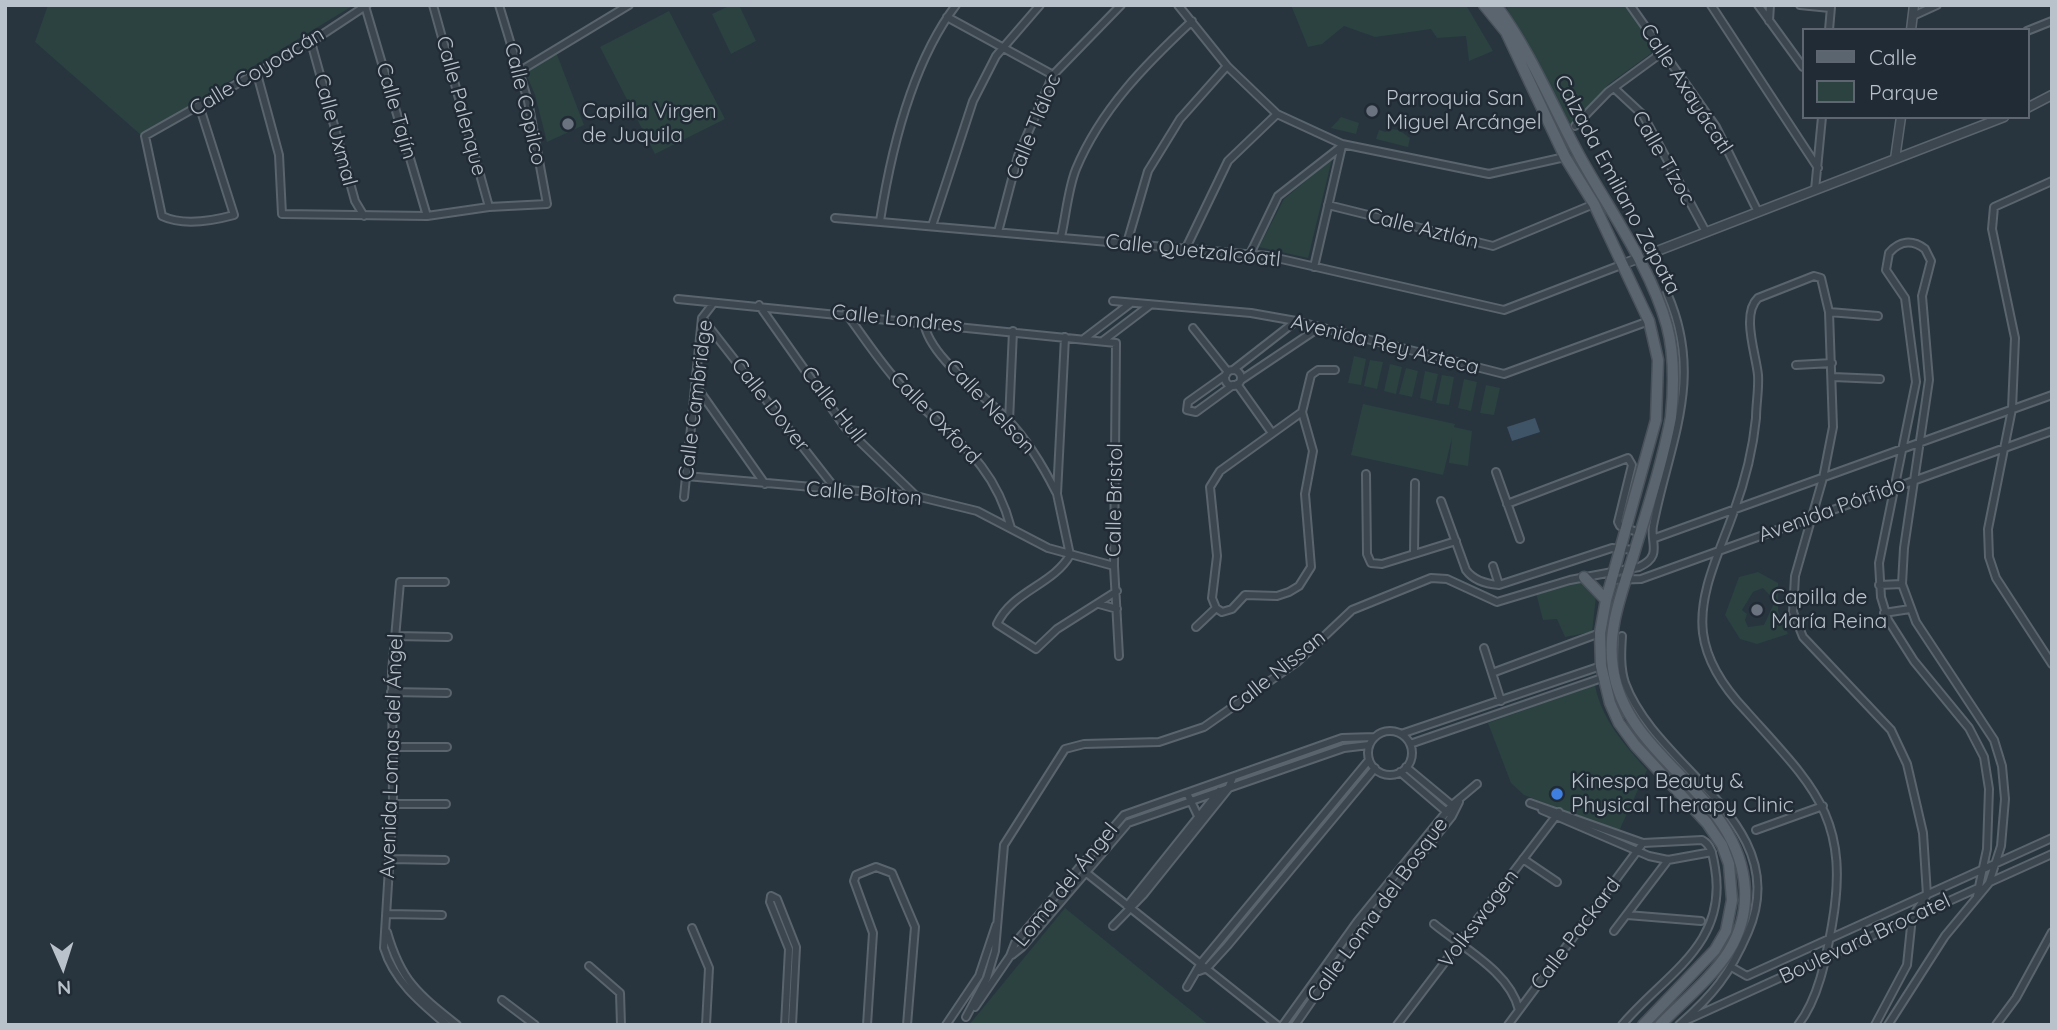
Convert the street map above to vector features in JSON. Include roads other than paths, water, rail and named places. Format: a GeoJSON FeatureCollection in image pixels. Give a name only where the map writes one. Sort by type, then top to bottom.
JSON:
{"type":"FeatureCollection","features":[{"type":"Feature","properties":{"kind":"main road","name":"Calzada Emiliano Zapata"},"geometry":{"type":"LineString","coordinates":[[1484,5],[1506,32],[1565,157],[1594,204],[1649,321],[1658,360],[1659,397],[1651,443],[1606,600],[1600,633],[1602,678],[1610,703],[1629,736],[1707,823],[1722,845],[1732,883],[1731,917],[1721,941],[1643,1025]]}},
{"type":"Feature","properties":{"kind":"main road","name":"Calzada Emiliano Zapata"},"geometry":{"type":"LineString","coordinates":[[1496,5],[1514,29],[1575,148],[1637,258],[1667,326],[1673,362],[1673,394],[1667,437],[1625,582],[1612,638],[1616,687],[1639,730],[1730,833],[1742,865],[1744,910],[1728,952],[1660,1025]]}},
{"type":"Feature","properties":{"kind":"main road"},"geometry":{"type":"LineString","coordinates":[[1589,577],[1606,600]]}},
{"type":"Feature","properties":{"kind":"street","name":"Calle Palenque"},"geometry":{"type":"LineString","coordinates":[[433,5],[489,207]]}},
{"type":"Feature","properties":{"kind":"street","name":"Calle Copilco"},"geometry":{"type":"LineString","coordinates":[[489,207],[547,204],[520,71],[499,5]]}},
{"type":"Feature","properties":{"kind":"street"},"geometry":{"type":"LineString","coordinates":[[520,71],[629,5]]}},
{"type":"Feature","properties":{"kind":"street"},"geometry":{"type":"LineString","coordinates":[[880,221],[890,161],[928,51],[956,5]]}},
{"type":"Feature","properties":{"kind":"street"},"geometry":{"type":"LineString","coordinates":[[932,226],[973,101],[1002,49],[1040,5]]}},
{"type":"Feature","properties":{"kind":"street","name":"Calle Tláloc"},"geometry":{"type":"LineString","coordinates":[[998,232],[1018,156],[1052,75],[1121,5]]}},
{"type":"Feature","properties":{"kind":"street"},"geometry":{"type":"LineString","coordinates":[[1178,5],[1227,66],[1277,114],[1342,145],[1489,174],[1565,157]]}},
{"type":"Feature","properties":{"kind":"street","name":"Calle Axayácatl"},"geometry":{"type":"LineString","coordinates":[[1630,5],[1716,127],[1758,212]]}},
{"type":"Feature","properties":{"kind":"street"},"geometry":{"type":"LineString","coordinates":[[1711,5],[1818,168]]}},
{"type":"Feature","properties":{"kind":"street"},"geometry":{"type":"LineString","coordinates":[[1758,5],[1801,64]]}},
{"type":"Feature","properties":{"kind":"street"},"geometry":{"type":"LineString","coordinates":[[1769,21],[1770,5]]}},
{"type":"Feature","properties":{"kind":"street"},"geometry":{"type":"LineString","coordinates":[[1800,5],[1831,7],[1829,28]]}},
{"type":"Feature","properties":{"kind":"street"},"geometry":{"type":"LineString","coordinates":[[1912,28],[1914,5]]}},
{"type":"Feature","properties":{"kind":"street"},"geometry":{"type":"LineString","coordinates":[[1913,16],[1937,5]]}},
{"type":"Feature","properties":{"kind":"street","name":"Calle Coyoacán"},"geometry":{"type":"LineString","coordinates":[[200,107],[234,215],[220,219],[174,222],[162,216],[145,136],[257,74],[366,6]]}},
{"type":"Feature","properties":{"kind":"street","name":"Calle Tajín"},"geometry":{"type":"LineString","coordinates":[[366,6],[427,216]]}},
{"type":"Feature","properties":{"kind":"street"},"geometry":{"type":"LineString","coordinates":[[947,17],[1052,75]]}},
{"type":"Feature","properties":{"kind":"street"},"geometry":{"type":"LineString","coordinates":[[2029,31],[2052,21]]}},
{"type":"Feature","properties":{"kind":"street"},"geometry":{"type":"LineString","coordinates":[[1061,237],[1075,171],[1097,128],[1142,68],[1192,22]]}},
{"type":"Feature","properties":{"kind":"street","name":"Calle Uxmal"},"geometry":{"type":"LineString","coordinates":[[311,42],[355,201],[364,216]]}},
{"type":"Feature","properties":{"kind":"street"},"geometry":{"type":"LineString","coordinates":[[1575,126],[1614,88],[1664,51]]}},
{"type":"Feature","properties":{"kind":"street"},"geometry":{"type":"LineString","coordinates":[[1127,243],[1148,171],[1180,119],[1227,66]]}},
{"type":"Feature","properties":{"kind":"street"},"geometry":{"type":"LineString","coordinates":[[257,74],[279,155],[282,214],[427,216],[489,207]]}},
{"type":"Feature","properties":{"kind":"street","name":"Calle Tízoc"},"geometry":{"type":"LineString","coordinates":[[1614,88],[1643,115],[1706,232]]}},
{"type":"Feature","properties":{"kind":"street"},"geometry":{"type":"LineString","coordinates":[[2029,107],[2052,95]]}},
{"type":"Feature","properties":{"kind":"street"},"geometry":{"type":"LineString","coordinates":[[1186,248],[1228,161],[1277,114]]}},
{"type":"Feature","properties":{"kind":"street"},"geometry":{"type":"LineString","coordinates":[[1815,190],[1822,119]]}},
{"type":"Feature","properties":{"kind":"street"},"geometry":{"type":"LineString","coordinates":[[1895,159],[1900,119]]}},
{"type":"Feature","properties":{"kind":"street"},"geometry":{"type":"LineString","coordinates":[[1621,265],[1999,119]]}},
{"type":"Feature","properties":{"kind":"street"},"geometry":{"type":"LineString","coordinates":[[1314,267],[1342,145]]}},
{"type":"Feature","properties":{"kind":"street"},"geometry":{"type":"LineString","coordinates":[[1250,254],[1278,196],[1342,145]]}},
{"type":"Feature","properties":{"kind":"street"},"geometry":{"type":"LineString","coordinates":[[2052,181],[1994,207],[1992,211],[1992,229],[2015,338],[2012,409],[1987,529],[1989,557],[1996,578],[2052,664]]}},
{"type":"Feature","properties":{"kind":"street","name":"Calle Aztlán"},"geometry":{"type":"LineString","coordinates":[[1328,205],[1493,246],[1594,204]]}},
{"type":"Feature","properties":{"kind":"street","name":"Calle Quetzalcóatl"},"geometry":{"type":"LineString","coordinates":[[835,218],[1250,254],[1504,310],[1621,265]]}},
{"type":"Feature","properties":{"kind":"street"},"geometry":{"type":"LineString","coordinates":[[1977,892],[1983,870],[1989,789],[1984,757],[1969,728],[1914,661],[1884,613],[1879,585],[1879,563],[1916,382],[1914,347],[1905,298],[1888,274],[1886,260],[1894,248],[1909,242],[1925,249],[1931,261],[1922,296],[1929,380],[1922,442],[1904,548],[1902,584],[1910,609],[1927,642],[1994,740],[2002,766],[2005,791],[1997,863],[1989,883]]}},
{"type":"Feature","properties":{"kind":"street"},"geometry":{"type":"LineString","coordinates":[[1798,1025],[1813,1001],[1829,939],[1839,877],[1835,842],[1823,806],[1807,780],[1731,696],[1714,667],[1703,633],[1706,598],[1749,461],[1755,424],[1758,378],[1750,315],[1752,304],[1814,276],[1821,278],[1826,287],[1833,377],[1833,428],[1823,478],[1794,576],[1792,603],[1797,625],[1812,647],[1891,730],[1903,753],[1923,833],[1927,895],[1912,917],[1907,965],[1875,1025]]}},
{"type":"Feature","properties":{"kind":"street"},"geometry":{"type":"LineString","coordinates":[[1613,577],[1649,561],[1655,550],[1653,530],[1680,425],[1683,397],[1681,340],[1667,293]]}},
{"type":"Feature","properties":{"kind":"street","name":"Calle Londres"},"geometry":{"type":"LineString","coordinates":[[678,299],[712,305],[732,302],[1116,342]]}},
{"type":"Feature","properties":{"kind":"street","name":"Avenida Rey Azteca"},"geometry":{"type":"LineString","coordinates":[[1113,301],[1251,313],[1296,321],[1504,374],[1649,321]]}},
{"type":"Feature","properties":{"kind":"street"},"geometry":{"type":"LineString","coordinates":[[1085,338],[1131,303]]}},
{"type":"Feature","properties":{"kind":"street"},"geometry":{"type":"LineString","coordinates":[[1104,340],[1150,304]]}},
{"type":"Feature","properties":{"kind":"street","name":"Calle Cambridge"},"geometry":{"type":"LineString","coordinates":[[684,497],[702,318],[712,305]]}},
{"type":"Feature","properties":{"kind":"street","name":"Calle Hull"},"geometry":{"type":"LineString","coordinates":[[759,306],[845,427],[916,496]]}},
{"type":"Feature","properties":{"kind":"street"},"geometry":{"type":"LineString","coordinates":[[1829,312],[1878,316]]}},
{"type":"Feature","properties":{"kind":"street","name":"Calle Oxford"},"geometry":{"type":"LineString","coordinates":[[846,313],[905,391],[961,441],[983,468],[1004,503],[1010,528]]}},
{"type":"Feature","properties":{"kind":"street","name":"Calle Dover"},"geometry":{"type":"LineString","coordinates":[[702,318],[838,492]]}},
{"type":"Feature","properties":{"kind":"street"},"geometry":{"type":"LineString","coordinates":[[1296,321],[1188,402],[1187,410],[1196,412],[1320,327]]}},
{"type":"Feature","properties":{"kind":"street","name":"Calle Nelson"},"geometry":{"type":"LineString","coordinates":[[925,322],[930,344],[1009,421],[1042,464],[1057,494]]}},
{"type":"Feature","properties":{"kind":"street"},"geometry":{"type":"LineString","coordinates":[[1193,328],[1229,372],[1240,373],[1237,383]]}},
{"type":"Feature","properties":{"kind":"street"},"geometry":{"type":"LineString","coordinates":[[1009,421],[1013,331]]}},
{"type":"Feature","properties":{"kind":"street"},"geometry":{"type":"LineString","coordinates":[[1065,337],[1057,494],[1070,555],[1058,572],[1021,594],[996,624],[1036,649],[1057,629],[1117,592]]}},
{"type":"Feature","properties":{"kind":"street","name":"Calle Bristol"},"geometry":{"type":"LineString","coordinates":[[1116,342],[1114,566],[1119,656]]}},
{"type":"Feature","properties":{"kind":"street"},"geometry":{"type":"LineString","coordinates":[[1796,365],[1832,363]]}},
{"type":"Feature","properties":{"kind":"street"},"geometry":{"type":"LineString","coordinates":[[1302,412],[1220,471],[1210,487],[1217,569],[1212,598],[1216,608],[1228,612],[1245,595],[1277,596],[1289,592],[1299,586],[1311,567],[1306,494],[1313,451],[1302,412],[1311,375],[1318,370],[1335,370]]}},
{"type":"Feature","properties":{"kind":"street"},"geometry":{"type":"LineString","coordinates":[[1229,372],[1227,383],[1237,383]]}},
{"type":"Feature","properties":{"kind":"street"},"geometry":{"type":"LineString","coordinates":[[1833,377],[1880,379]]}},
{"type":"Feature","properties":{"kind":"street"},"geometry":{"type":"LineString","coordinates":[[1237,383],[1272,433]]}},
{"type":"Feature","properties":{"kind":"street"},"geometry":{"type":"LineString","coordinates":[[695,384],[765,484]]}},
{"type":"Feature","properties":{"kind":"street","name":"Avenida Pórfido"},"geometry":{"type":"LineString","coordinates":[[1655,538],[2052,396]]}},
{"type":"Feature","properties":{"kind":"street","name":"Avenida Pórfido"},"geometry":{"type":"LineString","coordinates":[[1613,577],[1625,582],[1641,579],[2052,431]]}},
{"type":"Feature","properties":{"kind":"street"},"geometry":{"type":"LineString","coordinates":[[1507,504],[1628,458],[1632,465],[1618,519],[1620,526],[1640,533]]}},
{"type":"Feature","properties":{"kind":"street"},"geometry":{"type":"LineString","coordinates":[[1042,464],[1058,461]]}},
{"type":"Feature","properties":{"kind":"street"},"geometry":{"type":"LineString","coordinates":[[1496,472],[1520,539]]}},
{"type":"Feature","properties":{"kind":"street"},"geometry":{"type":"LineString","coordinates":[[1366,474],[1367,554],[1371,564],[1382,564],[1456,541]]}},
{"type":"Feature","properties":{"kind":"street","name":"Calle Bolton"},"geometry":{"type":"LineString","coordinates":[[686,476],[838,492],[916,496],[977,511],[1030,541],[1114,566]]}},
{"type":"Feature","properties":{"kind":"street"},"geometry":{"type":"LineString","coordinates":[[1414,553],[1415,483]]}},
{"type":"Feature","properties":{"kind":"street"},"geometry":{"type":"LineString","coordinates":[[1441,501],[1470,576],[1488,584],[1499,585],[1622,547],[1635,550]]}},
{"type":"Feature","properties":{"kind":"street"},"geometry":{"type":"LineString","coordinates":[[1493,566],[1499,585]]}},
{"type":"Feature","properties":{"kind":"street","name":"Calle Nissan"},"geometry":{"type":"LineString","coordinates":[[1000,914],[1001,851],[1017,820],[1065,749],[1084,744],[1159,742],[1204,727],[1297,662],[1345,615],[1359,607],[1439,577],[1497,602],[1589,577],[1613,577]]}},
{"type":"Feature","properties":{"kind":"street","name":"Avenida Lomas del Ángel"},"geometry":{"type":"LineString","coordinates":[[387,931],[393,804],[391,692],[400,582],[445,582]]}},
{"type":"Feature","properties":{"kind":"street"},"geometry":{"type":"LineString","coordinates":[[1879,585],[1902,584]]}},
{"type":"Feature","properties":{"kind":"street"},"geometry":{"type":"LineString","coordinates":[[1099,604],[1117,609]]}},
{"type":"Feature","properties":{"kind":"street"},"geometry":{"type":"LineString","coordinates":[[1196,627],[1216,608]]}},
{"type":"Feature","properties":{"kind":"street"},"geometry":{"type":"LineString","coordinates":[[1884,613],[1910,609]]}},
{"type":"Feature","properties":{"kind":"street"},"geometry":{"type":"LineString","coordinates":[[1492,673],[1600,633]]}},
{"type":"Feature","properties":{"kind":"street"},"geometry":{"type":"LineString","coordinates":[[395,636],[448,637]]}},
{"type":"Feature","properties":{"kind":"street"},"geometry":{"type":"LineString","coordinates":[[1622,636],[1621,666],[1633,699],[1649,724],[1721,804],[1740,830],[1754,862],[1758,888],[1756,913],[1733,968],[1719,987],[1681,1024]]}},
{"type":"Feature","properties":{"kind":"street"},"geometry":{"type":"LineString","coordinates":[[1484,648],[1502,701]]}},
{"type":"Feature","properties":{"kind":"street"},"geometry":{"type":"LineString","coordinates":[[1401,734],[1410,744],[1412,756],[1403,769],[1385,774],[1369,760],[1369,745],[1375,737],[1387,731],[1401,734],[1601,666]]}},
{"type":"Feature","properties":{"kind":"street"},"geometry":{"type":"LineString","coordinates":[[1584,672],[1588,683]]}},
{"type":"Feature","properties":{"kind":"street"},"geometry":{"type":"LineString","coordinates":[[1410,744],[1602,678]]}},
{"type":"Feature","properties":{"kind":"street"},"geometry":{"type":"LineString","coordinates":[[391,692],[447,693]]}},
{"type":"Feature","properties":{"kind":"street","name":"Loma del Ángel"},"geometry":{"type":"LineString","coordinates":[[1010,956],[1015,943],[1124,815],[1342,738],[1375,737]]}},
{"type":"Feature","properties":{"kind":"street","name":"Loma del Ángel"},"geometry":{"type":"LineString","coordinates":[[1010,956],[1022,947],[1122,827],[1344,748],[1369,745]]}},
{"type":"Feature","properties":{"kind":"street"},"geometry":{"type":"LineString","coordinates":[[391,747],[447,747]]}},
{"type":"Feature","properties":{"kind":"street"},"geometry":{"type":"LineString","coordinates":[[1187,987],[1369,760]]}},
{"type":"Feature","properties":{"kind":"street"},"geometry":{"type":"LineString","coordinates":[[1204,965],[1375,768]]}},
{"type":"Feature","properties":{"kind":"street","name":"Calle Loma del Bosque"},"geometry":{"type":"LineString","coordinates":[[1403,769],[1456,805]]}},
{"type":"Feature","properties":{"kind":"street","name":"Calle Loma del Bosque"},"geometry":{"type":"LineString","coordinates":[[1295,1025],[1363,927],[1449,814],[1403,769]]}},
{"type":"Feature","properties":{"kind":"street"},"geometry":{"type":"LineString","coordinates":[[1113,926],[1228,789],[1233,777]]}},
{"type":"Feature","properties":{"kind":"street"},"geometry":{"type":"LineString","coordinates":[[1129,907],[1219,792],[1223,780]]}},
{"type":"Feature","properties":{"kind":"street"},"geometry":{"type":"LineString","coordinates":[[1283,1025],[1357,922],[1477,784]]}},
{"type":"Feature","properties":{"kind":"street"},"geometry":{"type":"LineString","coordinates":[[1187,793],[1198,816]]}},
{"type":"Feature","properties":{"kind":"street"},"geometry":{"type":"LineString","coordinates":[[393,804],[446,804]]}},
{"type":"Feature","properties":{"kind":"street"},"geometry":{"type":"LineString","coordinates":[[1756,830],[1823,806]]}},
{"type":"Feature","properties":{"kind":"street"},"geometry":{"type":"LineString","coordinates":[[1558,813],[1643,844],[1702,840],[1712,852],[1717,893],[1709,929],[1684,964],[1622,1025]]}},
{"type":"Feature","properties":{"kind":"street"},"geometry":{"type":"LineString","coordinates":[[1558,813],[1638,852],[1668,860],[1712,852]]}},
{"type":"Feature","properties":{"kind":"street","name":"Volkswagen"},"geometry":{"type":"LineString","coordinates":[[1397,1025],[1558,813]]}},
{"type":"Feature","properties":{"kind":"street","name":"Boulevard Brocatel"},"geometry":{"type":"LineString","coordinates":[[1733,968],[1747,976],[2052,838]]}},
{"type":"Feature","properties":{"kind":"street","name":"Calle Packard"},"geometry":{"type":"LineString","coordinates":[[1508,1025],[1643,844]]}},
{"type":"Feature","properties":{"kind":"street"},"geometry":{"type":"LineString","coordinates":[[1888,1025],[1945,936],[1977,892],[1989,883],[2052,854]]}},
{"type":"Feature","properties":{"kind":"street"},"geometry":{"type":"LineString","coordinates":[[390,859],[445,860]]}},
{"type":"Feature","properties":{"kind":"street"},"geometry":{"type":"LineString","coordinates":[[1523,859],[1557,882]]}},
{"type":"Feature","properties":{"kind":"street"},"geometry":{"type":"LineString","coordinates":[[1614,931],[1668,860]]}},
{"type":"Feature","properties":{"kind":"street"},"geometry":{"type":"LineString","coordinates":[[1078,866],[1277,1025]]}},
{"type":"Feature","properties":{"kind":"street"},"geometry":{"type":"LineString","coordinates":[[867,1025],[873,933],[854,881],[856,875],[876,867],[885,868],[892,873],[902,890],[915,927],[907,1025]]}},
{"type":"Feature","properties":{"kind":"street","name":"Boulevard Brocatel"},"geometry":{"type":"LineString","coordinates":[[1681,1024],[1912,917],[1977,892]]}},
{"type":"Feature","properties":{"kind":"street"},"geometry":{"type":"LineString","coordinates":[[785,1025],[789,949],[770,902],[771,897],[777,899],[796,947],[792,1025]]}},
{"type":"Feature","properties":{"kind":"street"},"geometry":{"type":"LineString","coordinates":[[387,914],[442,915]]}},
{"type":"Feature","properties":{"kind":"street"},"geometry":{"type":"LineString","coordinates":[[946,1025],[979,976],[1000,914]]}},
{"type":"Feature","properties":{"kind":"street"},"geometry":{"type":"LineString","coordinates":[[966,1017],[993,962],[1000,914]]}},
{"type":"Feature","properties":{"kind":"street"},"geometry":{"type":"LineString","coordinates":[[1627,915],[1701,920]]}},
{"type":"Feature","properties":{"kind":"street"},"geometry":{"type":"LineString","coordinates":[[1434,924],[1502,978],[1516,999],[1519,1010]]}},
{"type":"Feature","properties":{"kind":"street"},"geometry":{"type":"LineString","coordinates":[[692,928],[709,968],[706,1025]]}},
{"type":"Feature","properties":{"kind":"street"},"geometry":{"type":"LineString","coordinates":[[387,931],[384,948],[389,964],[405,986],[447,1025]]}},
{"type":"Feature","properties":{"kind":"street"},"geometry":{"type":"LineString","coordinates":[[387,931],[394,961],[406,979],[457,1025]]}},
{"type":"Feature","properties":{"kind":"street"},"geometry":{"type":"LineString","coordinates":[[1996,1025],[2022,988],[2052,932]]}},
{"type":"Feature","properties":{"kind":"street"},"geometry":{"type":"LineString","coordinates":[[960,1024],[1010,956]]}},
{"type":"Feature","properties":{"kind":"street"},"geometry":{"type":"LineString","coordinates":[[589,966],[620,993],[621,1025]]}},
{"type":"Feature","properties":{"kind":"street"},"geometry":{"type":"LineString","coordinates":[[502,1000],[536,1025]]}},
{"type":"Feature","properties":{"kind":"street"},"geometry":{"type":"LineString","coordinates":[[957,1011],[966,1017]]}},
{"type":"Feature","properties":{"kind":"water"},"geometry":{"type":"Polygon","coordinates":[[[1535,418],[1540,432],[1512,441],[1507,427],[1535,418]]]}},
{"type":"Feature","properties":{"kind":"place","name":"Parroquia San Miguel Arcángel"},"geometry":{"type":"Point","coordinates":[1372,111]}},
{"type":"Feature","properties":{"kind":"place","name":"Capilla Virgen de Juquila"},"geometry":{"type":"Point","coordinates":[568,124]}},
{"type":"Feature","properties":{"kind":"place","name":"Capilla de María Reina"},"geometry":{"type":"Point","coordinates":[1757,610]}},
{"type":"Feature","properties":{"kind":"place","name":"Kinespa Beauty & Physical Therapy Clinic"},"geometry":{"type":"Point","coordinates":[1557,794]}}]}
